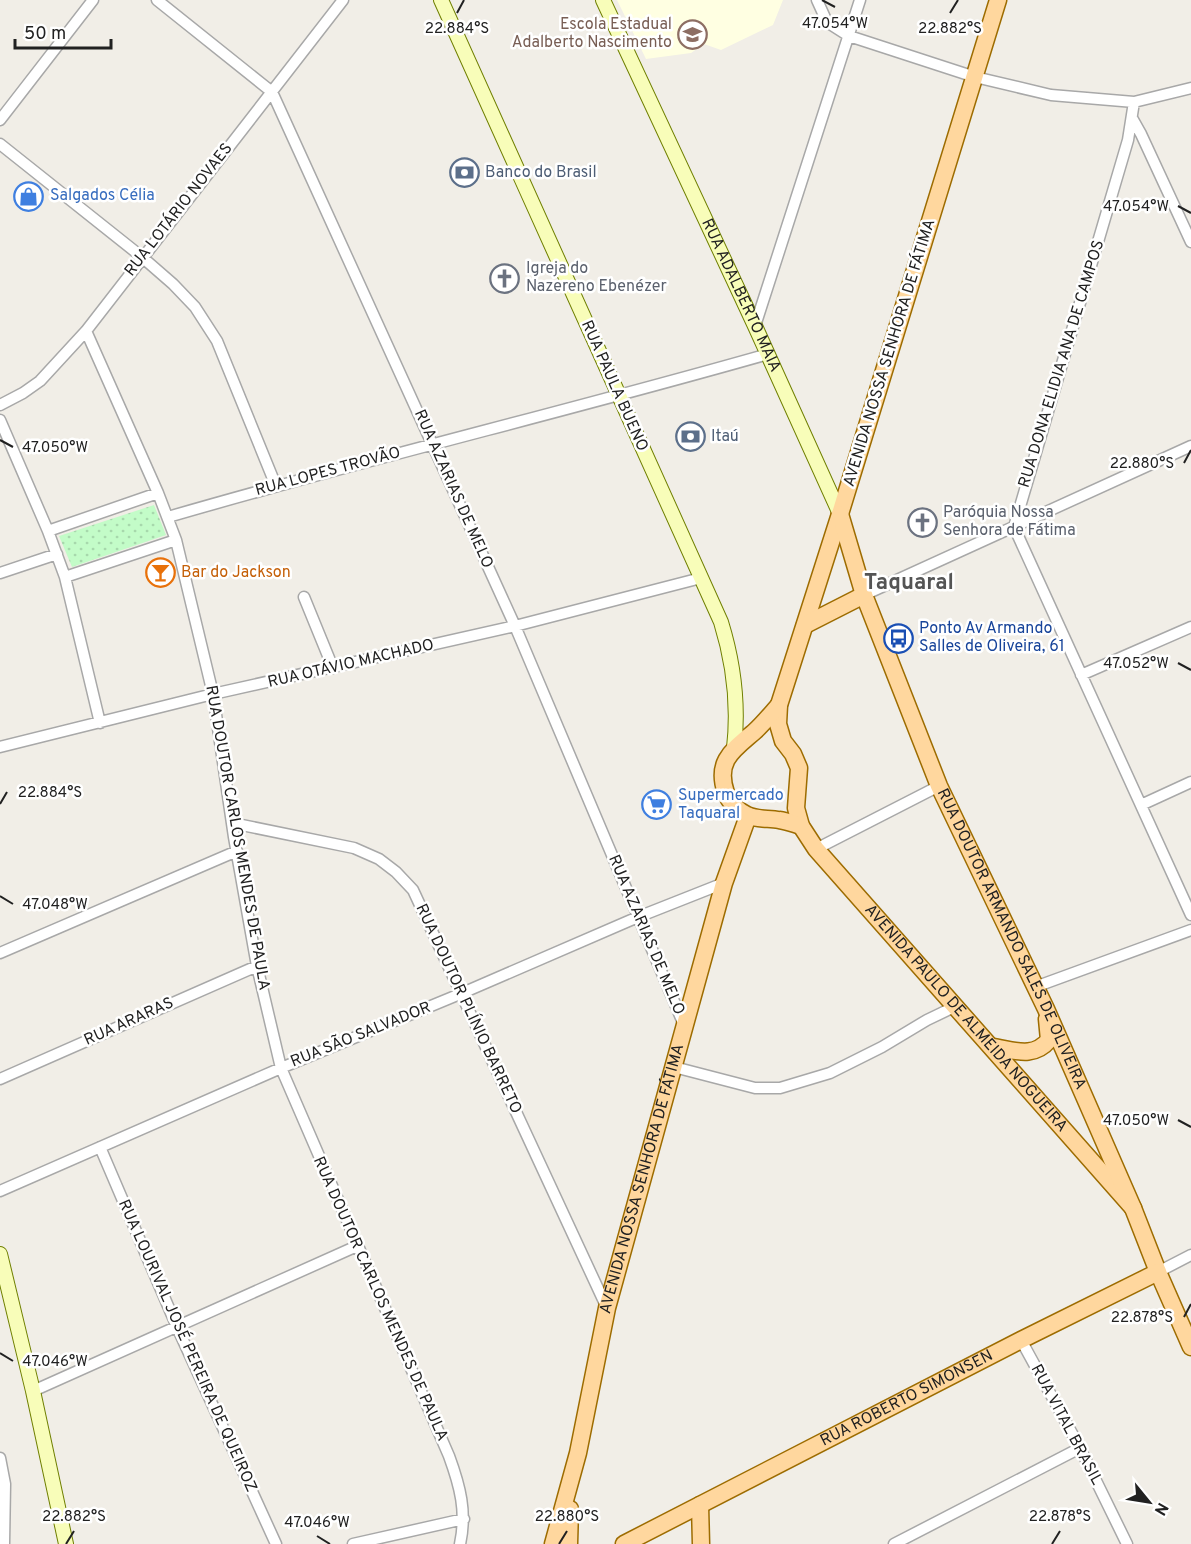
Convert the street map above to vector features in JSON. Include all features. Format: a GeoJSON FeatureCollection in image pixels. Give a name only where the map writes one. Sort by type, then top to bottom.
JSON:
{"type":"FeatureCollection","features":[{"type":"Feature","properties":{"kind":"main road","name":"RUA PAULA BUENO"},"geometry":{"type":"LineString","coordinates":[[441,0],[721,622],[734,678],[736,707],[734,748]]}},
{"type":"Feature","properties":{"kind":"main road","name":"RUA ADALBERTO MAIA"},"geometry":{"type":"LineString","coordinates":[[603,0],[840,514],[864,595]]}},
{"type":"Feature","properties":{"kind":"main road","name":"AVENIDA NOSSA SENHORA DE FÁTIMA"},"geometry":{"type":"LineString","coordinates":[[779,705],[999,0]]}},
{"type":"Feature","properties":{"kind":"main road"},"geometry":{"type":"LineString","coordinates":[[805,625],[864,595]]}},
{"type":"Feature","properties":{"kind":"main road","name":"RUA DOUTOR ARMANDO SALES DE OLIVEIRA"},"geometry":{"type":"LineString","coordinates":[[864,595],[939,786],[1046,1009],[1191,1347]]}},
{"type":"Feature","properties":{"kind":"main road"},"geometry":{"type":"LineString","coordinates":[[779,705],[759,728],[727,756],[723,770],[723,784],[736,808],[748,816],[801,826]]}},
{"type":"Feature","properties":{"kind":"main road"},"geometry":{"type":"LineString","coordinates":[[779,705],[778,724],[783,741],[793,754],[799,768],[796,808],[801,826]]}},
{"type":"Feature","properties":{"kind":"main road","name":"AVENIDA NOSSA SENHORA DE FÁTIMA"},"geometry":{"type":"LineString","coordinates":[[553,1544],[573,1475],[607,1308],[724,883],[748,816]]}},
{"type":"Feature","properties":{"kind":"main road","name":"AVENIDA PAULO DE ALMEIDA NOGUEIRA"},"geometry":{"type":"LineString","coordinates":[[801,826],[816,849],[1133,1208]]}},
{"type":"Feature","properties":{"kind":"main road"},"geometry":{"type":"LineString","coordinates":[[992,1047],[1032,1052],[1042,1048],[1049,1040],[1046,1009]]}},
{"type":"Feature","properties":{"kind":"main road"},"geometry":{"type":"LineString","coordinates":[[0,1254],[66,1543]]}},
{"type":"Feature","properties":{"kind":"main road","name":"RUA ROBERTO SIMONSEN"},"geometry":{"type":"LineString","coordinates":[[624,1544],[1158,1272]]}},
{"type":"Feature","properties":{"kind":"main road"},"geometry":{"type":"LineString","coordinates":[[569,1544],[573,1475]]}},
{"type":"Feature","properties":{"kind":"main road"},"geometry":{"type":"LineString","coordinates":[[700,1505],[701,1544]]}},
{"type":"Feature","properties":{"kind":"street"},"geometry":{"type":"LineString","coordinates":[[0,120],[93,0]]}},
{"type":"Feature","properties":{"kind":"street","name":"RUA AZARIAS DE MELO"},"geometry":{"type":"LineString","coordinates":[[157,0],[272,92],[515,626],[684,1025]]}},
{"type":"Feature","properties":{"kind":"street","name":"RUA LOTÁRIO NOVAES"},"geometry":{"type":"LineString","coordinates":[[0,405],[40,381],[86,331],[344,0]]}},
{"type":"Feature","properties":{"kind":"street"},"geometry":{"type":"LineString","coordinates":[[817,0],[827,22],[849,36],[975,77],[1051,95],[1134,102],[1191,88]]}},
{"type":"Feature","properties":{"kind":"street"},"geometry":{"type":"LineString","coordinates":[[755,326],[860,0]]}},
{"type":"Feature","properties":{"kind":"street","name":"RUA DONA ELIDIA ANA DE CAMPOS"},"geometry":{"type":"LineString","coordinates":[[1014,527],[1128,140],[1134,102]]}},
{"type":"Feature","properties":{"kind":"street"},"geometry":{"type":"LineString","coordinates":[[1132,118],[1191,242]]}},
{"type":"Feature","properties":{"kind":"street"},"geometry":{"type":"LineString","coordinates":[[0,144],[142,257],[195,307],[217,341],[276,486]]}},
{"type":"Feature","properties":{"kind":"street","name":"RUA DOUTOR CARLOS MENDES DE PAULA"},"geometry":{"type":"LineString","coordinates":[[86,331],[158,493],[176,540],[213,694],[232,823],[257,966],[280,1068],[460,1485],[464,1519],[460,1544]]}},
{"type":"Feature","properties":{"kind":"street","name":"RUA LOPES TROVÃO"},"geometry":{"type":"LineString","coordinates":[[168,517],[768,354]]}},
{"type":"Feature","properties":{"kind":"street"},"geometry":{"type":"LineString","coordinates":[[0,420],[48,531],[65,577],[100,723]]}},
{"type":"Feature","properties":{"kind":"street"},"geometry":{"type":"LineString","coordinates":[[864,595],[1191,446]]}},
{"type":"Feature","properties":{"kind":"street"},"geometry":{"type":"LineString","coordinates":[[48,531],[158,493]]}},
{"type":"Feature","properties":{"kind":"street"},"geometry":{"type":"LineString","coordinates":[[1014,527],[1191,915]]}},
{"type":"Feature","properties":{"kind":"street"},"geometry":{"type":"LineString","coordinates":[[65,577],[176,540]]}},
{"type":"Feature","properties":{"kind":"street"},"geometry":{"type":"LineString","coordinates":[[0,573],[57,554]]}},
{"type":"Feature","properties":{"kind":"street","name":"RUA OTÁVIO MACHADO"},"geometry":{"type":"LineString","coordinates":[[0,747],[213,694],[333,669],[515,626],[701,578]]}},
{"type":"Feature","properties":{"kind":"street"},"geometry":{"type":"LineString","coordinates":[[304,597],[333,669]]}},
{"type":"Feature","properties":{"kind":"street"},"geometry":{"type":"LineString","coordinates":[[1081,675],[1191,627]]}},
{"type":"Feature","properties":{"kind":"street"},"geometry":{"type":"LineString","coordinates":[[1141,805],[1191,782]]}},
{"type":"Feature","properties":{"kind":"street"},"geometry":{"type":"LineString","coordinates":[[816,849],[939,786]]}},
{"type":"Feature","properties":{"kind":"street","name":"RUA DOUTOR PLÍNIO BARRETO"},"geometry":{"type":"LineString","coordinates":[[232,823],[354,848],[379,859],[396,872],[413,890],[607,1308]]}},
{"type":"Feature","properties":{"kind":"street"},"geometry":{"type":"LineString","coordinates":[[0,953],[237,851]]}},
{"type":"Feature","properties":{"kind":"street","name":"RUA SÃO SALVADOR"},"geometry":{"type":"LineString","coordinates":[[0,1191],[280,1068],[724,883]]}},
{"type":"Feature","properties":{"kind":"street"},"geometry":{"type":"LineString","coordinates":[[1035,987],[1191,930]]}},
{"type":"Feature","properties":{"kind":"street","name":"RUA ARARAS"},"geometry":{"type":"LineString","coordinates":[[0,1079],[257,966]]}},
{"type":"Feature","properties":{"kind":"street"},"geometry":{"type":"LineString","coordinates":[[674,1067],[755,1088],[780,1088],[830,1073],[954,1007]]}},
{"type":"Feature","properties":{"kind":"street","name":"RUA LOURIVAL JOSÉ PEREIRA DE QUEIROZ"},"geometry":{"type":"LineString","coordinates":[[99,1147],[177,1327],[276,1544]]}},
{"type":"Feature","properties":{"kind":"street"},"geometry":{"type":"LineString","coordinates":[[33,1391],[357,1246]]}},
{"type":"Feature","properties":{"kind":"street","name":"RUA ROBERTO SIMONSEN"},"geometry":{"type":"LineString","coordinates":[[1158,1272],[1191,1255]]}},
{"type":"Feature","properties":{"kind":"street","name":"RUA VITAL BRASIL"},"geometry":{"type":"LineString","coordinates":[[1021,1340],[1080,1448],[1127,1544]]}},
{"type":"Feature","properties":{"kind":"street"},"geometry":{"type":"LineString","coordinates":[[894,1544],[1080,1448]]}},
{"type":"Feature","properties":{"kind":"street"},"geometry":{"type":"LineString","coordinates":[[0,1458],[4,1484],[4,1544]]}},
{"type":"Feature","properties":{"kind":"street"},"geometry":{"type":"LineString","coordinates":[[353,1544],[464,1519]]}},
{"type":"Feature","properties":{"kind":"shaded area","name":"Escola Estadual Adalberto Nascimento"},"geometry":{"type":"Polygon","coordinates":[[[617,0],[783,0],[773,25],[721,50],[704,44],[691,53],[646,59],[617,0]]]}},
{"type":"Feature","properties":{"kind":"green space"},"geometry":{"type":"Polygon","coordinates":[[[154,505],[166,535],[72,567],[59,536],[154,505]]]}},
{"type":"Feature","properties":{"kind":"place","name":"Escola Estadual Adalberto Nascimento"},"geometry":{"type":"Point","coordinates":[693,34]}},
{"type":"Feature","properties":{"kind":"place","name":"Banco do Brasil"},"geometry":{"type":"Point","coordinates":[464,173]}},
{"type":"Feature","properties":{"kind":"place","name":"Salgados Célia"},"geometry":{"type":"Point","coordinates":[29,196]}},
{"type":"Feature","properties":{"kind":"place","name":"Igreja do Nazereno Ebenézer"},"geometry":{"type":"Point","coordinates":[505,278]}},
{"type":"Feature","properties":{"kind":"place","name":"Itaú"},"geometry":{"type":"Point","coordinates":[690,437]}},
{"type":"Feature","properties":{"kind":"place","name":"Paróquia Nossa Senhora de Fátima"},"geometry":{"type":"Point","coordinates":[922,522]}},
{"type":"Feature","properties":{"kind":"place","name":"Bar do Jackson"},"geometry":{"type":"Point","coordinates":[160,573]}},
{"type":"Feature","properties":{"kind":"place","name":"Ponto Av Armando Salles de Oliveira, 61"},"geometry":{"type":"Point","coordinates":[898,638]}},
{"type":"Feature","properties":{"kind":"place","name":"Supermercado Taquaral"},"geometry":{"type":"Point","coordinates":[657,805]}},
{"type":"Feature","properties":{"kind":"district","name":"Taquaral"},"geometry":{"type":"Point","coordinates":[909,583]}}]}
